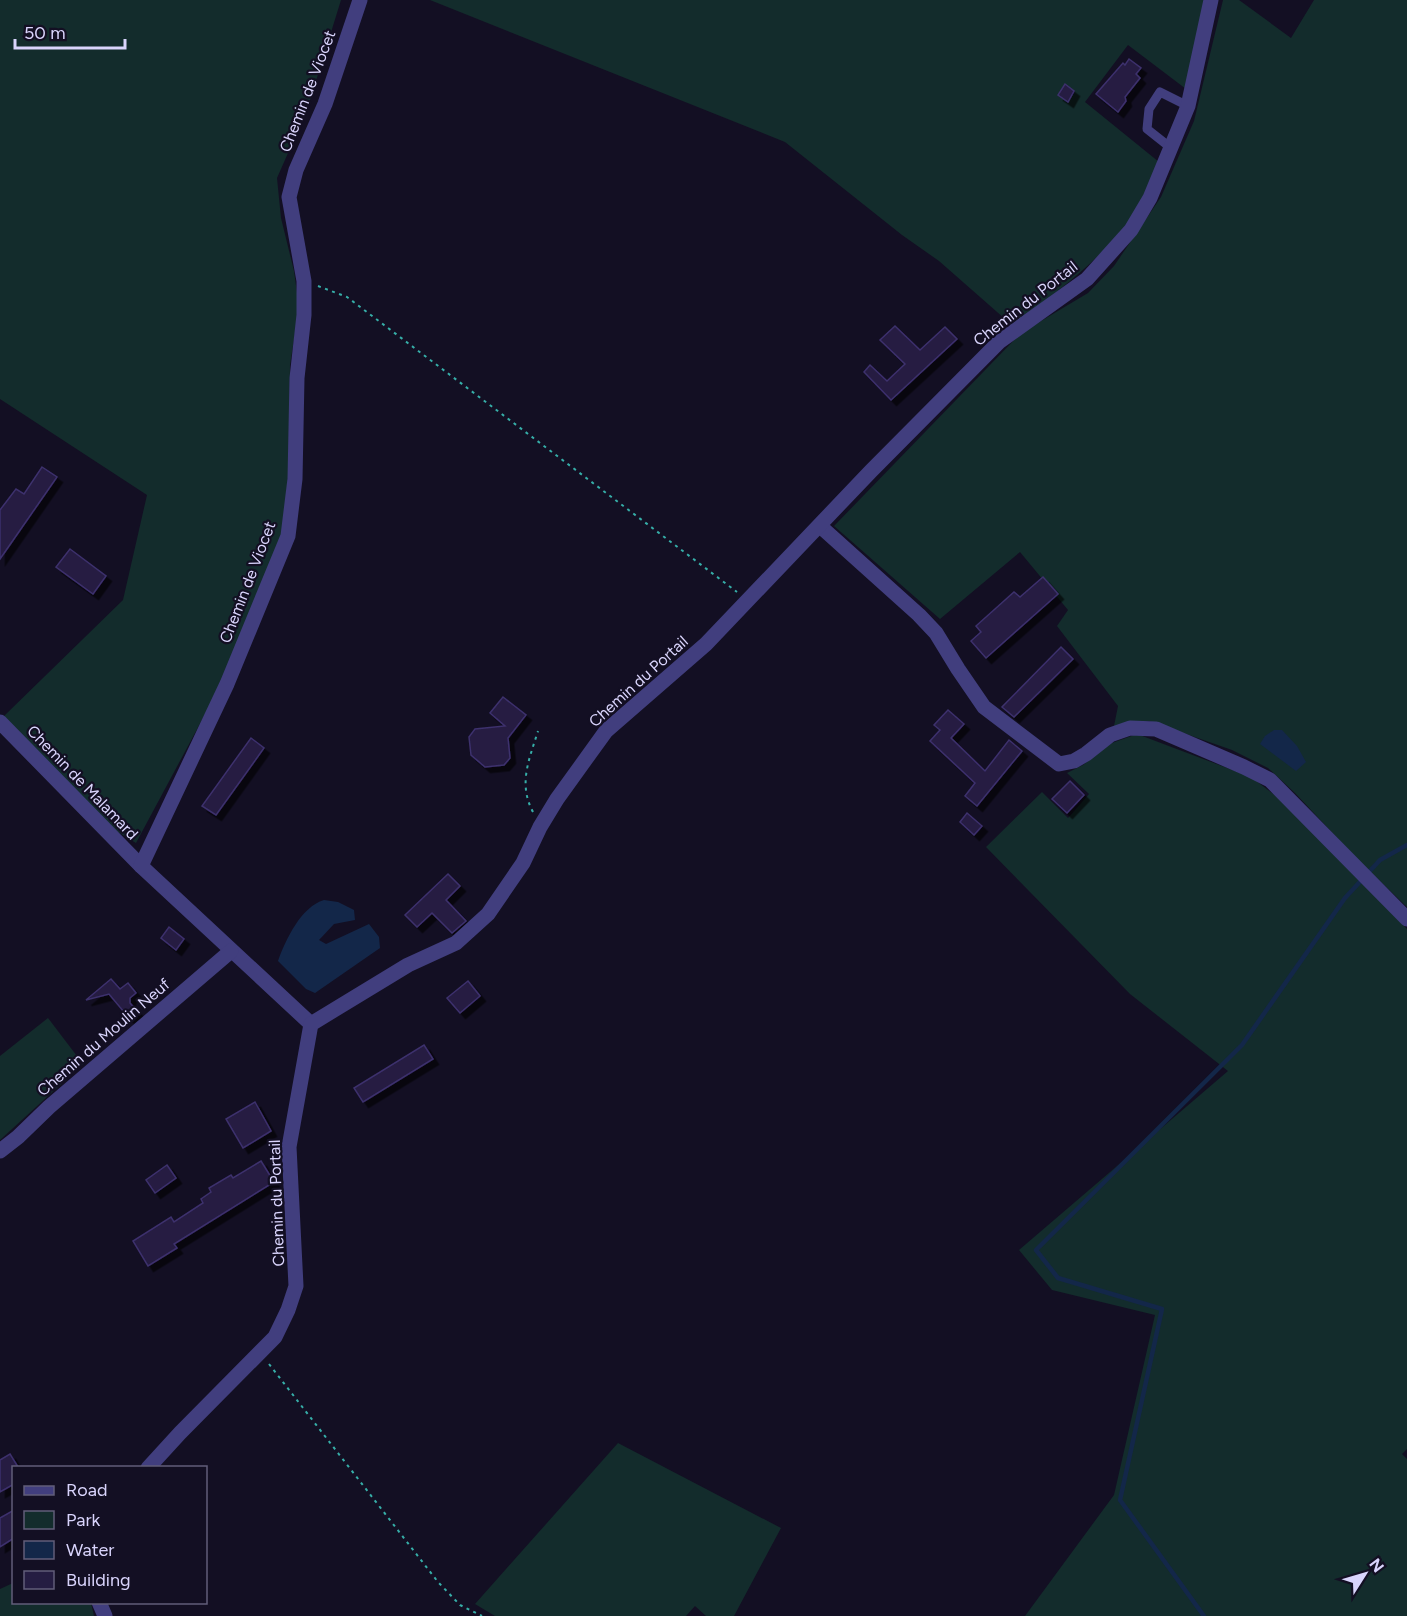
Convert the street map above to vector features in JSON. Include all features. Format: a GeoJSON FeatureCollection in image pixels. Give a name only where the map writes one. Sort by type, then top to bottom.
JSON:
{"type":"FeatureCollection","features":[{"type":"Feature","properties":{"kind":"street","name":"Chemin de Viocet"},"geometry":{"type":"LineString","coordinates":[[141,866],[227,684],[288,536],[295,479],[297,378],[304,315],[304,281],[289,197],[296,170],[325,104],[360,0]]}},
{"type":"Feature","properties":{"kind":"street","name":"Chemin du Portail"},"geometry":{"type":"LineString","coordinates":[[149,1466],[275,1337],[288,1310],[296,1286],[289,1147],[311,1024],[408,965],[456,943],[488,914],[524,863],[540,826],[557,799],[606,731],[706,644],[871,471],[999,342],[1087,279],[1131,230],[1150,198],[1188,106],[1211,0]]}},
{"type":"Feature","properties":{"kind":"street"},"geometry":{"type":"LineString","coordinates":[[820,526],[936,633],[984,707],[1059,764],[1074,761],[1110,735],[1130,728],[1156,729],[1244,767],[1270,780],[1407,919]]}},
{"type":"Feature","properties":{"kind":"street","name":"Chemin de Malamard"},"geometry":{"type":"LineString","coordinates":[[0,722],[141,866]]}},
{"type":"Feature","properties":{"kind":"street"},"geometry":{"type":"LineString","coordinates":[[141,866],[311,1024]]}},
{"type":"Feature","properties":{"kind":"street","name":"Chemin du Moulin Neuf"},"geometry":{"type":"LineString","coordinates":[[0,1151],[231,951]]}},
{"type":"Feature","properties":{"kind":"lane"},"geometry":{"type":"LineString","coordinates":[[1171,148],[1147,129],[1149,109],[1160,92],[1188,106]]}},
{"type":"Feature","properties":{"kind":"path"},"geometry":{"type":"LineString","coordinates":[[304,281],[347,297],[747,600]]}},
{"type":"Feature","properties":{"kind":"path"},"geometry":{"type":"LineString","coordinates":[[538,731],[526,772],[526,799],[540,826]]}},
{"type":"Feature","properties":{"kind":"path"},"geometry":{"type":"LineString","coordinates":[[260,1352],[438,1582],[460,1605],[482,1616]]}},
{"type":"Feature","properties":{"kind":"green space"},"geometry":{"type":"Polygon","coordinates":[[[0,0],[341,0],[307,110],[277,178],[281,218],[294,271],[299,307],[290,365],[289,468],[282,537],[225,677],[136,843],[113,829],[3,717],[123,600],[147,495],[0,399],[0,0]]]}},
{"type":"Feature","properties":{"kind":"green space"},"geometry":{"type":"Polygon","coordinates":[[[430,0],[1204,0],[1186,89],[1128,45],[1085,102],[1159,162],[1144,200],[1114,240],[1082,271],[1013,326],[939,261],[902,235],[785,142],[430,0]]]}},
{"type":"Feature","properties":{"kind":"green space"},"geometry":{"type":"Polygon","coordinates":[[[1223,0],[1239,0],[1291,38],[1314,0],[1407,0],[1407,907],[1268,768],[1232,750],[1149,721],[1114,726],[1118,706],[1057,626],[1068,610],[1020,552],[940,619],[834,526],[1021,333],[1088,293],[1114,266],[1161,197],[1194,121],[1223,0]]]}},
{"type":"Feature","properties":{"kind":"green space"},"geometry":{"type":"Polygon","coordinates":[[[1137,734],[1251,777],[1285,803],[1407,929],[1407,1449],[1402,1454],[1407,1459],[1407,1616],[1025,1616],[1114,1495],[1155,1315],[1052,1290],[1019,1250],[1228,1071],[1130,994],[986,847],[1042,792],[1068,818],[1089,794],[1067,773],[1083,765],[1109,744],[1137,734]]]}},
{"type":"Feature","properties":{"kind":"green space"},"geometry":{"type":"Polygon","coordinates":[[[48,1018],[83,1064],[0,1140],[0,1056],[48,1018]]]}},
{"type":"Feature","properties":{"kind":"green space"},"geometry":{"type":"Polygon","coordinates":[[[618,1443],[781,1528],[734,1616],[706,1616],[695,1606],[686,1616],[495,1616],[475,1604],[618,1443]]]}},
{"type":"Feature","properties":{"kind":"green space"},"geometry":{"type":"Polygon","coordinates":[[[12,1583],[12,1604],[91,1604],[94,1616],[0,1616],[0,1589],[12,1583]]]}},
{"type":"Feature","properties":{"kind":"water"},"geometry":{"type":"Polygon","coordinates":[[[1274,730],[1282,730],[1297,746],[1306,762],[1296,771],[1260,744],[1265,736],[1274,730]]]}},
{"type":"Feature","properties":{"kind":"water"},"geometry":{"type":"Polygon","coordinates":[[[324,900],[338,902],[354,910],[355,920],[334,924],[319,940],[326,944],[369,924],[379,937],[380,948],[315,993],[306,989],[278,961],[285,943],[301,917],[308,909],[324,900]]]}},
{"type":"Feature","properties":{"kind":"building"},"geometry":{"type":"Polygon","coordinates":[[[1129,59],[1141,68],[1136,74],[1140,78],[1125,97],[1126,101],[1118,112],[1096,94],[1129,59]]]}},
{"type":"Feature","properties":{"kind":"building"},"geometry":{"type":"Polygon","coordinates":[[[1065,84],[1074,91],[1068,102],[1058,95],[1065,84]]]}},
{"type":"Feature","properties":{"kind":"building"},"geometry":{"type":"Polygon","coordinates":[[[895,326],[920,350],[945,327],[957,339],[891,400],[864,372],[870,365],[887,381],[905,364],[880,340],[895,326]]]}},
{"type":"Feature","properties":{"kind":"building"},"geometry":{"type":"Polygon","coordinates":[[[42,467],[57,477],[0,559],[0,510],[16,489],[24,494],[42,467]]]}},
{"type":"Feature","properties":{"kind":"building"},"geometry":{"type":"Polygon","coordinates":[[[70,549],[106,576],[93,594],[56,567],[70,549]]]}},
{"type":"Feature","properties":{"kind":"building"},"geometry":{"type":"Polygon","coordinates":[[[1043,577],[1058,594],[986,658],[971,641],[981,632],[976,626],[1014,592],[1020,597],[1043,577]]]}},
{"type":"Feature","properties":{"kind":"building"},"geometry":{"type":"Polygon","coordinates":[[[1061,647],[1073,659],[1014,717],[1002,707],[1061,647]]]}},
{"type":"Feature","properties":{"kind":"building"},"geometry":{"type":"Polygon","coordinates":[[[503,697],[526,715],[508,738],[510,758],[504,765],[485,767],[471,755],[469,737],[475,729],[505,726],[490,713],[503,697]]]}},
{"type":"Feature","properties":{"kind":"building"},"geometry":{"type":"Polygon","coordinates":[[[948,710],[964,724],[951,738],[985,771],[1009,740],[1022,751],[977,806],[965,796],[975,783],[930,741],[940,730],[934,725],[948,710]]]}},
{"type":"Feature","properties":{"kind":"building"},"geometry":{"type":"Polygon","coordinates":[[[251,738],[264,748],[216,815],[202,806],[251,738]]]}},
{"type":"Feature","properties":{"kind":"building"},"geometry":{"type":"Polygon","coordinates":[[[1070,781],[1084,795],[1067,813],[1052,799],[1070,781]]]}},
{"type":"Feature","properties":{"kind":"building"},"geometry":{"type":"Polygon","coordinates":[[[967,813],[982,826],[974,835],[960,822],[967,813]]]}},
{"type":"Feature","properties":{"kind":"building"},"geometry":{"type":"Polygon","coordinates":[[[448,874],[460,886],[446,900],[466,921],[452,933],[432,913],[417,927],[405,915],[448,874]]]}},
{"type":"Feature","properties":{"kind":"building"},"geometry":{"type":"Polygon","coordinates":[[[169,927],[184,939],[176,950],[161,938],[169,927]]]}},
{"type":"Feature","properties":{"kind":"building"},"geometry":{"type":"Polygon","coordinates":[[[111,979],[120,989],[128,983],[136,993],[130,998],[130,1003],[137,1011],[129,1018],[109,994],[86,1000],[111,979]]]}},
{"type":"Feature","properties":{"kind":"building"},"geometry":{"type":"Polygon","coordinates":[[[468,981],[480,996],[460,1013],[447,998],[468,981]]]}},
{"type":"Feature","properties":{"kind":"building"},"geometry":{"type":"Polygon","coordinates":[[[424,1045],[433,1059],[363,1102],[354,1088],[424,1045]]]}},
{"type":"Feature","properties":{"kind":"building"},"geometry":{"type":"Polygon","coordinates":[[[255,1102],[271,1131],[243,1148],[226,1119],[255,1102]]]}},
{"type":"Feature","properties":{"kind":"building"},"geometry":{"type":"Polygon","coordinates":[[[261,1161],[274,1182],[174,1244],[177,1248],[148,1266],[133,1241],[171,1217],[174,1222],[203,1203],[201,1199],[211,1192],[209,1188],[231,1175],[233,1178],[261,1161]]]}},
{"type":"Feature","properties":{"kind":"building"},"geometry":{"type":"Polygon","coordinates":[[[167,1165],[176,1178],[155,1193],[146,1180],[167,1165]]]}},
{"type":"Feature","properties":{"kind":"building"},"geometry":{"type":"Polygon","coordinates":[[[10,1454],[17,1466],[12,1466],[12,1485],[0,1492],[0,1460],[10,1454]]]}},
{"type":"Feature","properties":{"kind":"building"},"geometry":{"type":"Polygon","coordinates":[[[12,1511],[12,1539],[0,1547],[0,1518],[12,1511]]]}},
{"type":"Feature","properties":{"kind":"waterway"},"geometry":{"type":"LineString","coordinates":[[1204,1616],[1120,1500],[1162,1309],[1058,1278],[1036,1250],[1242,1045],[1345,898],[1380,860],[1407,845]]}}]}
